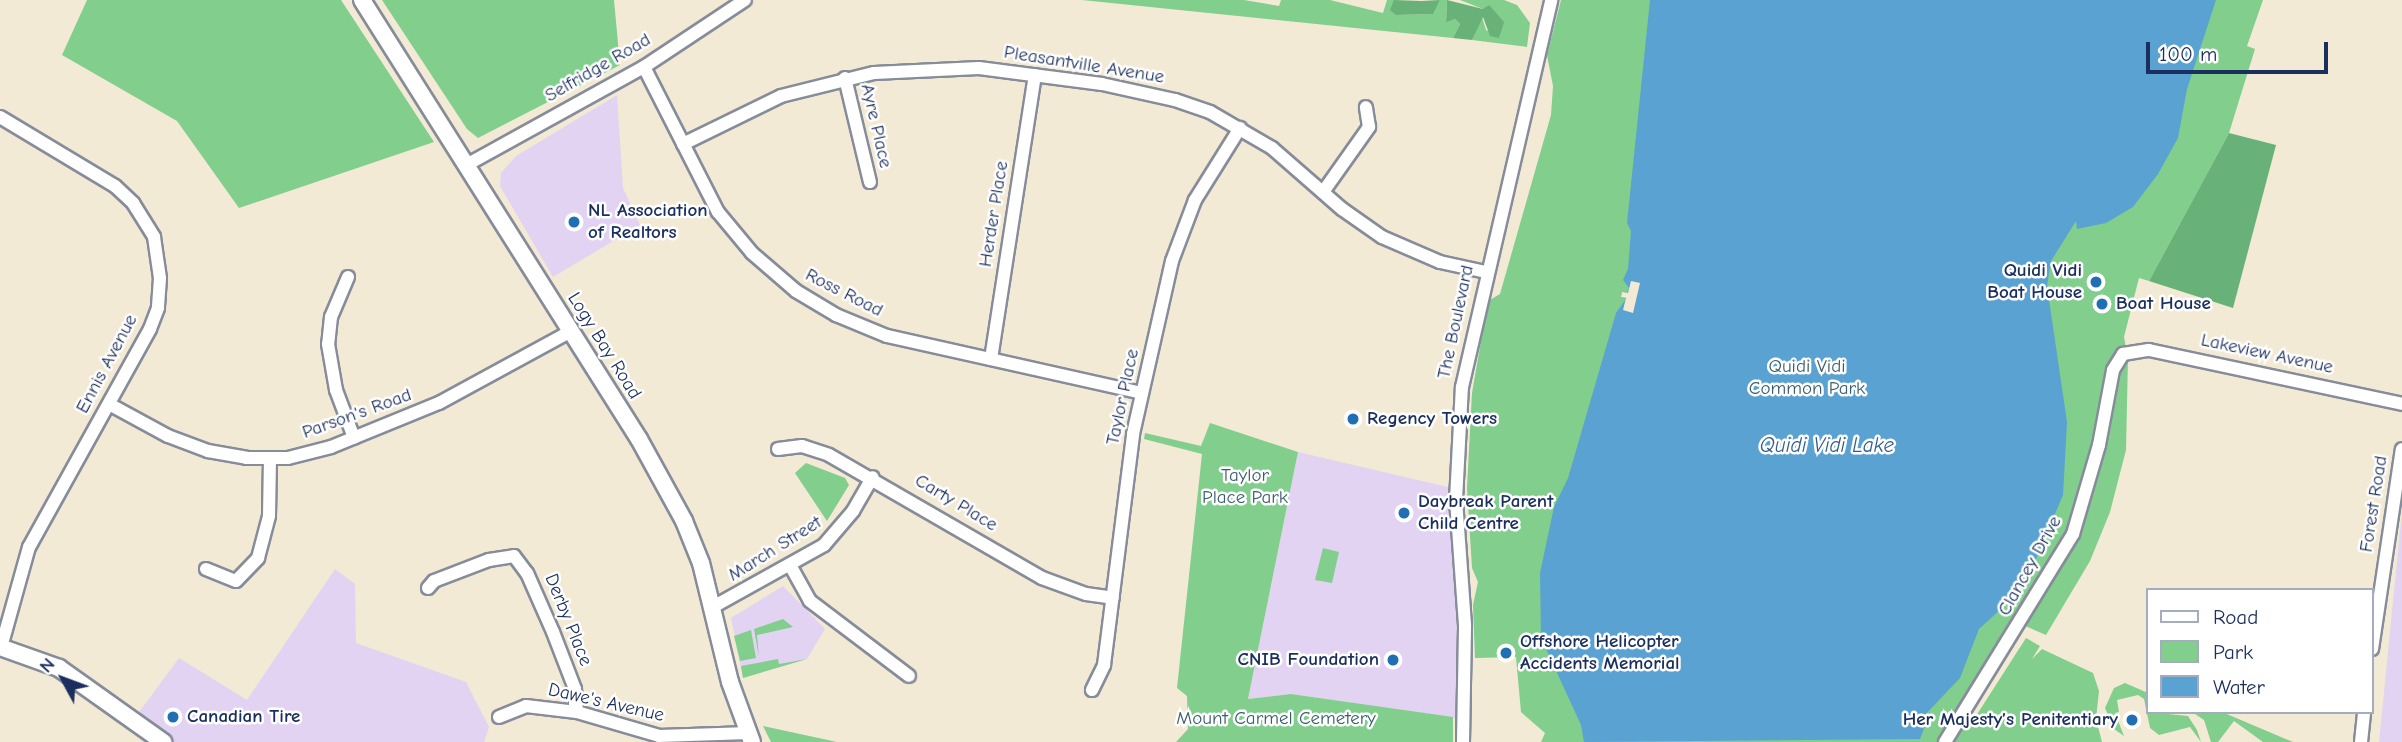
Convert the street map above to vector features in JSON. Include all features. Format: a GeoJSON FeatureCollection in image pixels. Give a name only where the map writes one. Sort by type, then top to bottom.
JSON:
{"type":"FeatureCollection","features":[{"type":"Feature","properties":{"kind":"main road","name":"Logy Bay Road"},"geometry":{"type":"LineString","coordinates":[[362,0],[468,164],[569,332],[639,439],[684,521],[701,563],[711,608],[750,737]]}},
{"type":"Feature","properties":{"kind":"main road"},"geometry":{"type":"LineString","coordinates":[[1,647],[59,668],[163,742]]}},
{"type":"Feature","properties":{"kind":"street","name":"Selfridge Road"},"geometry":{"type":"LineString","coordinates":[[468,164],[644,66],[745,0]]}},
{"type":"Feature","properties":{"kind":"street","name":"The Boulevard"},"geometry":{"type":"LineString","coordinates":[[1463,742],[1465,625],[1456,500],[1459,417],[1466,357],[1551,0]]}},
{"type":"Feature","properties":{"kind":"street","name":"Ross Road"},"geometry":{"type":"LineString","coordinates":[[644,66],[683,144],[733,233],[796,291],[862,327],[1142,393]]}},
{"type":"Feature","properties":{"kind":"street","name":"Pleasantville Avenue"},"geometry":{"type":"LineString","coordinates":[[683,144],[781,96],[845,78],[902,70],[979,68],[1035,75],[1175,100],[1240,128],[1287,160],[1323,192],[1392,242],[1440,262],[1486,272]]}},
{"type":"Feature","properties":{"kind":"street","name":"Herder Place"},"geometry":{"type":"LineString","coordinates":[[991,359],[1035,75]]}},
{"type":"Feature","properties":{"kind":"street","name":"Ayre Place"},"geometry":{"type":"LineString","coordinates":[[845,78],[870,183]]}},
{"type":"Feature","properties":{"kind":"street"},"geometry":{"type":"LineString","coordinates":[[1323,192],[1369,127],[1366,107]]}},
{"type":"Feature","properties":{"kind":"street","name":"Ennis Avenue"},"geometry":{"type":"LineString","coordinates":[[0,117],[115,186],[133,202],[154,237],[160,278],[158,308],[109,404],[29,547],[1,647]]}},
{"type":"Feature","properties":{"kind":"street","name":"Taylor Place"},"geometry":{"type":"LineString","coordinates":[[1092,690],[1104,665],[1142,393],[1182,228],[1195,200],[1240,128]]}},
{"type":"Feature","properties":{"kind":"street"},"geometry":{"type":"LineString","coordinates":[[348,277],[331,317],[328,344],[336,390],[354,438]]}},
{"type":"Feature","properties":{"kind":"street","name":"Parson's Road"},"geometry":{"type":"LineString","coordinates":[[109,404],[185,444],[227,455],[270,459],[311,453],[354,438],[471,388],[569,332]]}},
{"type":"Feature","properties":{"kind":"street","name":"Lakeview Avenue"},"geometry":{"type":"LineString","coordinates":[[2123,354],[2149,350],[2402,404]]}},
{"type":"Feature","properties":{"kind":"street","name":"Clancey Drive"},"geometry":{"type":"LineString","coordinates":[[1945,742],[2073,534],[2096,457],[2113,370],[2123,354]]}},
{"type":"Feature","properties":{"kind":"street","name":"Carty Place"},"geometry":{"type":"LineString","coordinates":[[778,449],[802,446],[873,477],[1042,578],[1086,594],[1113,598]]}},
{"type":"Feature","properties":{"kind":"street","name":"Forest Road"},"geometry":{"type":"LineString","coordinates":[[2374,636],[2402,449]]}},
{"type":"Feature","properties":{"kind":"street"},"geometry":{"type":"LineString","coordinates":[[206,569],[236,581],[258,558],[269,516],[270,459]]}},
{"type":"Feature","properties":{"kind":"street","name":"March Street"},"geometry":{"type":"LineString","coordinates":[[711,608],[790,565],[838,532],[873,477]]}},
{"type":"Feature","properties":{"kind":"street","name":"Derby Place"},"geometry":{"type":"LineString","coordinates":[[428,588],[434,581],[489,560],[514,556],[527,573],[553,632],[575,689],[577,712]]}},
{"type":"Feature","properties":{"kind":"street"},"geometry":{"type":"LineString","coordinates":[[790,565],[810,601],[823,614],[909,676]]}},
{"type":"Feature","properties":{"kind":"street","name":"Dawe's Avenue"},"geometry":{"type":"LineString","coordinates":[[499,717],[526,706],[577,712],[659,736],[750,737]]}},
{"type":"Feature","properties":{"kind":"street"},"geometry":{"type":"LineString","coordinates":[[2361,742],[2364,714]]}},
{"type":"Feature","properties":{"kind":"shaded area"},"geometry":{"type":"Polygon","coordinates":[[[617,95],[623,188],[640,225],[553,277],[500,186],[501,173],[516,156],[617,95]]]}},
{"type":"Feature","properties":{"kind":"shaded area"},"geometry":{"type":"Polygon","coordinates":[[[1298,452],[1456,489],[1464,719],[1291,694],[1248,699],[1298,452]]]}},
{"type":"Feature","properties":{"kind":"shaded area"},"geometry":{"type":"Polygon","coordinates":[[[2402,511],[2402,742],[2379,742],[2402,511]]]}},
{"type":"Feature","properties":{"kind":"shaded area"},"geometry":{"type":"Polygon","coordinates":[[[335,569],[355,584],[356,643],[466,682],[489,727],[484,742],[163,742],[134,719],[179,658],[247,700],[335,569]]]}},
{"type":"Feature","properties":{"kind":"shaded area"},"geometry":{"type":"Polygon","coordinates":[[[783,586],[825,629],[807,659],[743,678],[731,618],[783,586]]]}},
{"type":"Feature","properties":{"kind":"green space"},"geometry":{"type":"Polygon","coordinates":[[[87,0],[341,0],[434,142],[239,208],[177,121],[62,55],[87,0]]]}},
{"type":"Feature","properties":{"kind":"green space"},"geometry":{"type":"Polygon","coordinates":[[[382,0],[614,0],[620,65],[478,138],[467,129],[382,0]]]}},
{"type":"Feature","properties":{"kind":"green space"},"geometry":{"type":"Polygon","coordinates":[[[1082,0],[1244,0],[1279,6],[1281,0],[1330,0],[1383,13],[1387,0],[1394,0],[1396,15],[1432,14],[1440,0],[1447,0],[1446,21],[1455,19],[1460,24],[1453,38],[1082,0]]]}},
{"type":"Feature","properties":{"kind":"green space"},"geometry":{"type":"Polygon","coordinates":[[[1394,0],[1440,0],[1433,14],[1396,15],[1390,10],[1394,0]]]}},
{"type":"Feature","properties":{"kind":"green space"},"geometry":{"type":"Polygon","coordinates":[[[1447,0],[1483,9],[1489,5],[1504,22],[1499,38],[1490,36],[1483,17],[1472,40],[1453,38],[1460,24],[1455,19],[1446,22],[1447,0]]]}},
{"type":"Feature","properties":{"kind":"green space"},"geometry":{"type":"Polygon","coordinates":[[[1460,0],[1504,0],[1517,5],[1530,23],[1527,47],[1472,40],[1482,17],[1486,30],[1500,37],[1483,9],[1460,0]]]}},
{"type":"Feature","properties":{"kind":"green space","name":"Quidi Vidi Lake"},"geometry":{"type":"Polygon","coordinates":[[[1561,0],[2263,0],[2247,46],[2255,49],[2229,133],[2149,281],[2139,278],[2124,337],[2128,358],[2126,450],[2110,512],[2090,561],[2046,635],[2014,621],[1937,742],[1541,742],[1545,733],[1521,712],[1516,657],[1475,658],[1473,605],[1478,582],[1472,568],[1467,488],[1472,393],[1488,301],[1500,294],[1551,115],[1553,86],[1547,55],[1561,0]]]}},
{"type":"Feature","properties":{"kind":"green space"},"geometry":{"type":"Polygon","coordinates":[[[2229,133],[2276,145],[2233,308],[2149,281],[2229,133]]]}},
{"type":"Feature","properties":{"kind":"green space","name":"Taylor Place Park"},"geometry":{"type":"Polygon","coordinates":[[[1210,423],[1298,452],[1248,699],[1291,694],[1453,717],[1453,742],[1176,742],[1188,729],[1187,696],[1177,688],[1202,454],[1144,439],[1145,433],[1201,446],[1210,423]]]}},
{"type":"Feature","properties":{"kind":"green space"},"geometry":{"type":"Polygon","coordinates":[[[806,463],[845,478],[849,485],[827,521],[795,473],[806,463]]]}},
{"type":"Feature","properties":{"kind":"green space"},"geometry":{"type":"Polygon","coordinates":[[[1323,548],[1339,552],[1332,583],[1315,580],[1323,548]]]}},
{"type":"Feature","properties":{"kind":"green space"},"geometry":{"type":"Polygon","coordinates":[[[783,619],[793,627],[757,635],[759,657],[754,629],[783,619]]]}},
{"type":"Feature","properties":{"kind":"green space"},"geometry":{"type":"Polygon","coordinates":[[[751,630],[756,658],[740,661],[734,636],[751,630]]]}},
{"type":"Feature","properties":{"kind":"green space"},"geometry":{"type":"Polygon","coordinates":[[[2026,638],[2040,646],[2032,659],[2042,649],[2093,673],[2099,691],[2096,719],[2102,742],[1945,742],[1956,723],[1967,730],[2026,638]]]}},
{"type":"Feature","properties":{"kind":"green space"},"geometry":{"type":"Polygon","coordinates":[[[778,659],[779,664],[807,659],[743,678],[741,666],[778,659]]]}},
{"type":"Feature","properties":{"kind":"green space"},"geometry":{"type":"Polygon","coordinates":[[[2125,683],[2146,692],[2146,709],[2144,699],[2138,695],[2117,700],[2119,712],[2115,713],[2124,736],[2114,729],[2105,708],[2114,688],[2125,683]]]}},
{"type":"Feature","properties":{"kind":"green space"},"geometry":{"type":"Polygon","coordinates":[[[2147,714],[2188,716],[2201,742],[2190,727],[2159,735],[2150,728],[2147,714]]]}},
{"type":"Feature","properties":{"kind":"green space"},"geometry":{"type":"Polygon","coordinates":[[[2195,714],[2227,714],[2293,742],[2263,742],[2234,721],[2218,742],[2211,742],[2204,720],[2195,714]]]}},
{"type":"Feature","properties":{"kind":"green space"},"geometry":{"type":"Polygon","coordinates":[[[763,726],[837,742],[771,742],[763,726]]]}},
{"type":"Feature","properties":{"kind":"water","name":"Quidi Vidi Lake"},"geometry":{"type":"Polygon","coordinates":[[[1650,0],[2216,0],[2187,89],[2178,138],[2158,174],[2133,207],[2106,223],[2077,229],[2076,221],[2051,261],[2047,286],[2067,422],[2063,495],[2033,566],[2001,609],[1979,629],[1960,678],[1922,718],[1925,726],[1920,739],[1584,742],[1581,725],[1541,638],[1540,573],[1554,507],[1568,478],[1616,313],[1626,299],[1621,297],[1622,292],[1627,293],[1629,288],[1623,280],[1628,269],[1631,231],[1627,223],[1650,0]]]}},
{"type":"Feature","properties":{"kind":"pier"},"geometry":{"type":"Polygon","coordinates":[[[1631,281],[1640,283],[1633,313],[1623,310],[1626,298],[1621,297],[1622,292],[1628,293],[1631,281]]]}},
{"type":"Feature","properties":{"kind":"place","name":"NL Association of Realtors"},"geometry":{"type":"Point","coordinates":[574,222]}},
{"type":"Feature","properties":{"kind":"place","name":"Quidi Vidi Boat House"},"geometry":{"type":"Point","coordinates":[2096,282]}},
{"type":"Feature","properties":{"kind":"place","name":"Boat House"},"geometry":{"type":"Point","coordinates":[2102,304]}},
{"type":"Feature","properties":{"kind":"place","name":"Regency Towers"},"geometry":{"type":"Point","coordinates":[1353,419]}},
{"type":"Feature","properties":{"kind":"place","name":"Daybreak Parent Child Centre"},"geometry":{"type":"Point","coordinates":[1404,513]}},
{"type":"Feature","properties":{"kind":"place","name":"Offshore Helicopter Accidents Memorial"},"geometry":{"type":"Point","coordinates":[1506,653]}},
{"type":"Feature","properties":{"kind":"place","name":"CNIB Foundation"},"geometry":{"type":"Point","coordinates":[1393,660]}},
{"type":"Feature","properties":{"kind":"place","name":"Canadian Tire"},"geometry":{"type":"Point","coordinates":[173,717]}},
{"type":"Feature","properties":{"kind":"place","name":"Her Majesty’s Penitentiary"},"geometry":{"type":"Point","coordinates":[2132,720]}},
{"type":"Feature","properties":{"kind":"park label","name":"Quidi Vidi Common Park"},"geometry":{"type":"Point","coordinates":[1807,378]}},
{"type":"Feature","properties":{"kind":"park label","name":"Mount Carmel Cemetery"},"geometry":{"type":"Point","coordinates":[1276,719]}}]}
